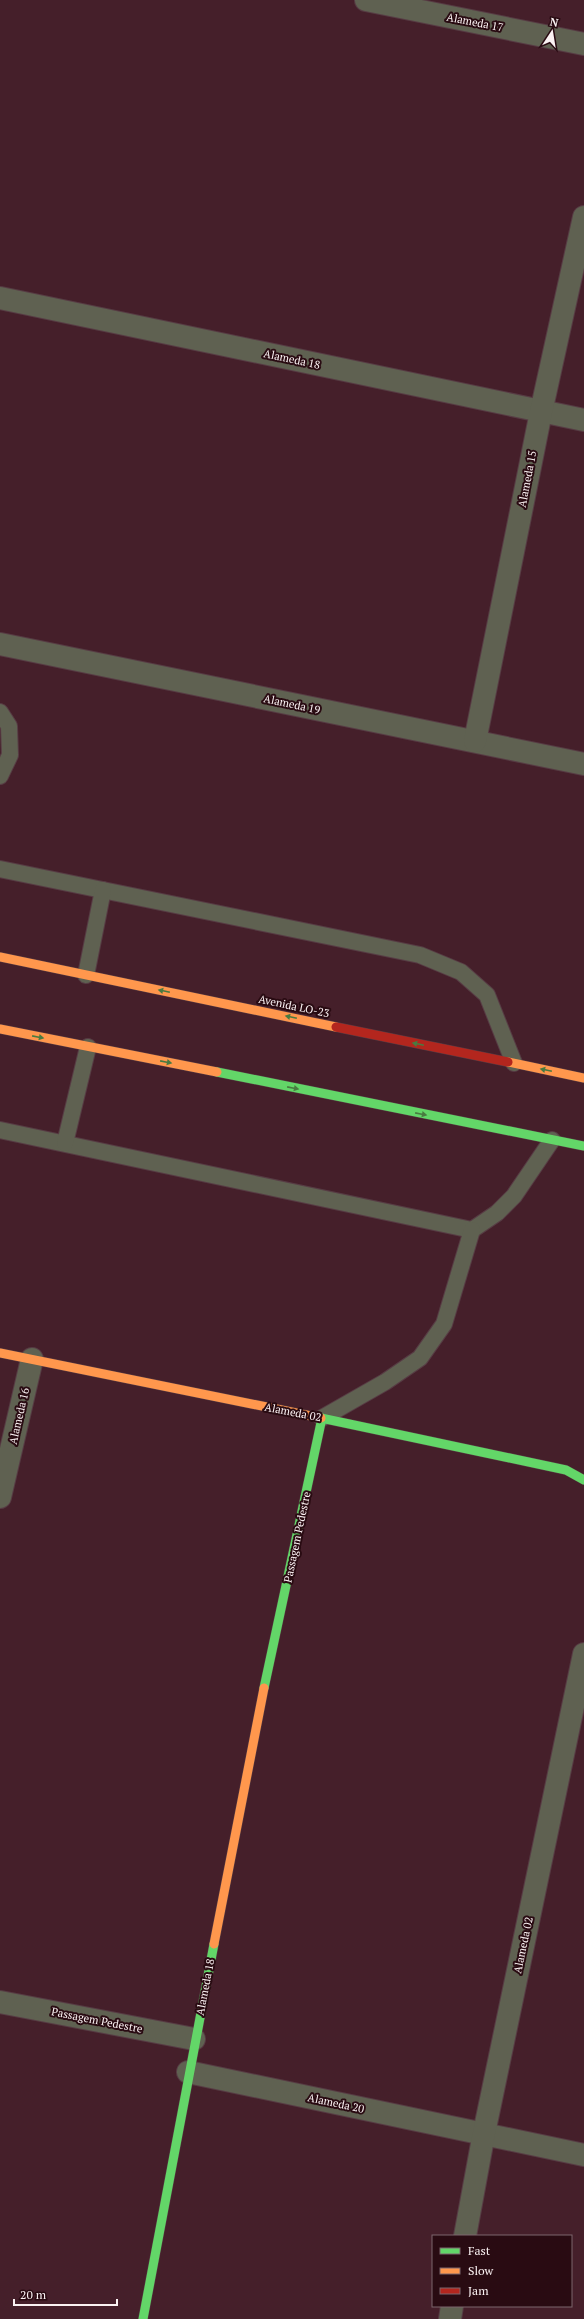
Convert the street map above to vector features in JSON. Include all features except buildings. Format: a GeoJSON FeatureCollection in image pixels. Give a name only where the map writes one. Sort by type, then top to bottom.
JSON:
{"type":"FeatureCollection","features":[{"type":"Feature","properties":{"kind":"street","name":"Alameda 17"},"geometry":{"type":"LineString","coordinates":[[366,0],[584,44]]}},
{"type":"Feature","properties":{"kind":"street","name":"Alameda 15"},"geometry":{"type":"LineString","coordinates":[[475,741],[541,412],[584,217]]}},
{"type":"Feature","properties":{"kind":"street","name":"Alameda 18"},"geometry":{"type":"LineString","coordinates":[[0,298],[584,420]]}},
{"type":"Feature","properties":{"kind":"street","name":"Alameda 19"},"geometry":{"type":"LineString","coordinates":[[0,644],[584,764]]}},
{"type":"Feature","properties":{"kind":"street","name":"Avenida LO-23"},"geometry":{"type":"LineString","coordinates":[[0,957],[584,1078]]}},
{"type":"Feature","properties":{"kind":"street"},"geometry":{"type":"LineString","coordinates":[[0,1029],[584,1146]]}},
{"type":"Feature","properties":{"kind":"street","name":"Alameda 02"},"geometry":{"type":"LineString","coordinates":[[0,1353],[322,1418],[566,1470],[584,1480]]}},
{"type":"Feature","properties":{"kind":"street","name":"Alameda 16"},"geometry":{"type":"LineString","coordinates":[[0,1497],[32,1359]]}},
{"type":"Feature","properties":{"kind":"street","name":"Passagem Pedestre"},"geometry":{"type":"LineString","coordinates":[[272,1656],[322,1418]]}},
{"type":"Feature","properties":{"kind":"street","name":"Alameda 02"},"geometry":{"type":"LineString","coordinates":[[465,2235],[484,2133],[584,1654]]}},
{"type":"Feature","properties":{"kind":"street","name":"Alameda 18"},"geometry":{"type":"LineString","coordinates":[[143,2319],[194,2039],[256,1726],[272,1656]]}},
{"type":"Feature","properties":{"kind":"street","name":"Passagem Pedestre"},"geometry":{"type":"LineString","coordinates":[[0,2002],[194,2039]]}},
{"type":"Feature","properties":{"kind":"street","name":"Alameda 20"},"geometry":{"type":"LineString","coordinates":[[188,2072],[484,2133]]}},
{"type":"Feature","properties":{"kind":"street"},"geometry":{"type":"LineString","coordinates":[[484,2133],[584,2155]]}},
{"type":"Feature","properties":{"kind":"street"},"geometry":{"type":"LineString","coordinates":[[450,2319],[452,2307]]}},
{"type":"Feature","properties":{"kind":"lane"},"geometry":{"type":"LineString","coordinates":[[0,712],[9,726],[10,755],[0,776]]}},
{"type":"Feature","properties":{"kind":"lane"},"geometry":{"type":"LineString","coordinates":[[0,868],[420,955],[461,972],[487,995],[514,1063]]}},
{"type":"Feature","properties":{"kind":"lane"},"geometry":{"type":"LineString","coordinates":[[86,975],[103,890]]}},
{"type":"Feature","properties":{"kind":"lane"},"geometry":{"type":"LineString","coordinates":[[65,1144],[88,1047]]}},
{"type":"Feature","properties":{"kind":"lane"},"geometry":{"type":"LineString","coordinates":[[0,1130],[472,1230]]}},
{"type":"Feature","properties":{"kind":"lane"},"geometry":{"type":"LineString","coordinates":[[322,1418],[385,1382],[420,1358],[444,1324],[472,1230],[497,1213],[514,1196],[552,1140]]}},
{"type":"Feature","properties":{"kind":"traffic: fast"},"geometry":{"type":"LineString","coordinates":[[217,1072],[584,1146]]}},
{"type":"Feature","properties":{"kind":"traffic: fast"},"geometry":{"type":"LineString","coordinates":[[321,1418],[566,1470],[584,1480]]}},
{"type":"Feature","properties":{"kind":"traffic: fast"},"geometry":{"type":"LineString","coordinates":[[264,1688],[322,1418]]}},
{"type":"Feature","properties":{"kind":"traffic: fast"},"geometry":{"type":"LineString","coordinates":[[143,2319],[214,1944]]}},
{"type":"Feature","properties":{"kind":"traffic: slow"},"geometry":{"type":"LineString","coordinates":[[0,957],[336,1027]]}},
{"type":"Feature","properties":{"kind":"traffic: slow"},"geometry":{"type":"LineString","coordinates":[[0,1029],[217,1072]]}},
{"type":"Feature","properties":{"kind":"traffic: slow"},"geometry":{"type":"LineString","coordinates":[[508,1062],[584,1078]]}},
{"type":"Feature","properties":{"kind":"traffic: slow"},"geometry":{"type":"LineString","coordinates":[[0,1353],[321,1418]]}},
{"type":"Feature","properties":{"kind":"traffic: slow"},"geometry":{"type":"LineString","coordinates":[[214,1944],[264,1688]]}},
{"type":"Feature","properties":{"kind":"traffic: jam"},"geometry":{"type":"LineString","coordinates":[[336,1027],[508,1062]]}}]}
